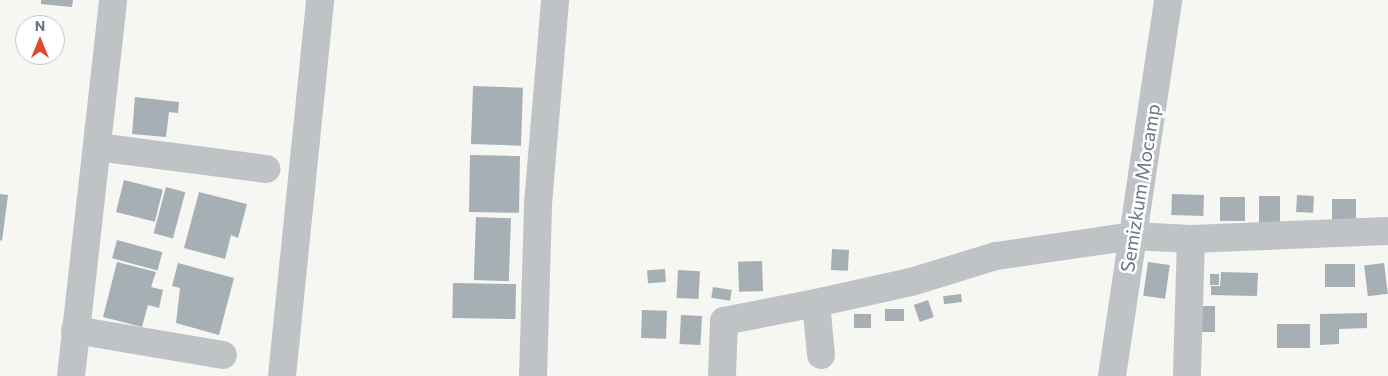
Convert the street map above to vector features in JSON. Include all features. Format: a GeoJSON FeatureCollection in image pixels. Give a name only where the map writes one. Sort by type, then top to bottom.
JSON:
{"type":"FeatureCollection","features":[{"type":"Feature","properties":{"kind":"street"},"geometry":{"type":"LineString","coordinates":[[71,376],[113,0]]}},
{"type":"Feature","properties":{"kind":"street"},"geometry":{"type":"LineString","coordinates":[[282,376],[320,0]]}},
{"type":"Feature","properties":{"kind":"street"},"geometry":{"type":"LineString","coordinates":[[534,376],[538,204],[555,0]]}},
{"type":"Feature","properties":{"kind":"street","name":"Semizkum Mocamp"},"geometry":{"type":"LineString","coordinates":[[1112,376],[1168,0]]}},
{"type":"Feature","properties":{"kind":"street"},"geometry":{"type":"LineString","coordinates":[[96,147],[267,169]]}},
{"type":"Feature","properties":{"kind":"street"},"geometry":{"type":"LineString","coordinates":[[722,376],[724,320],[816,303],[911,282],[996,256],[1133,236],[1191,239],[1388,231]]}},
{"type":"Feature","properties":{"kind":"street"},"geometry":{"type":"LineString","coordinates":[[1187,373],[1191,239]]}},
{"type":"Feature","properties":{"kind":"street"},"geometry":{"type":"LineString","coordinates":[[816,303],[821,355]]}},
{"type":"Feature","properties":{"kind":"street"},"geometry":{"type":"LineString","coordinates":[[75,330],[223,355]]}},
{"type":"Feature","properties":{"kind":"building"},"geometry":{"type":"Polygon","coordinates":[[[41,0],[73,0],[72,7],[41,4],[41,0]]]}},
{"type":"Feature","properties":{"kind":"building"},"geometry":{"type":"Polygon","coordinates":[[[473,86],[523,88],[521,146],[471,144],[473,86]]]}},
{"type":"Feature","properties":{"kind":"building"},"geometry":{"type":"Polygon","coordinates":[[[135,97],[179,102],[178,113],[169,112],[166,137],[132,134],[135,97]]]}},
{"type":"Feature","properties":{"kind":"building"},"geometry":{"type":"Polygon","coordinates":[[[470,155],[520,156],[519,213],[469,212],[470,155]]]}},
{"type":"Feature","properties":{"kind":"building"},"geometry":{"type":"Polygon","coordinates":[[[124,180],[163,190],[155,222],[116,212],[124,180]]]}},
{"type":"Feature","properties":{"kind":"building"},"geometry":{"type":"Polygon","coordinates":[[[166,187],[185,192],[173,239],[154,233],[166,187]]]}},
{"type":"Feature","properties":{"kind":"building"},"geometry":{"type":"Polygon","coordinates":[[[199,192],[247,204],[238,238],[231,235],[225,259],[184,248],[199,192]]]}},
{"type":"Feature","properties":{"kind":"building"},"geometry":{"type":"Polygon","coordinates":[[[0,194],[8,195],[2,241],[0,240],[0,194]]]}},
{"type":"Feature","properties":{"kind":"building"},"geometry":{"type":"Polygon","coordinates":[[[1172,194],[1204,195],[1203,216],[1171,215],[1172,194]]]}},
{"type":"Feature","properties":{"kind":"building"},"geometry":{"type":"Polygon","coordinates":[[[1297,195],[1314,196],[1313,213],[1296,212],[1297,195]]]}},
{"type":"Feature","properties":{"kind":"building"},"geometry":{"type":"Polygon","coordinates":[[[1259,196],[1280,196],[1280,226],[1259,226],[1259,196]]]}},
{"type":"Feature","properties":{"kind":"building"},"geometry":{"type":"Polygon","coordinates":[[[1220,197],[1245,197],[1245,221],[1220,221],[1220,197]]]}},
{"type":"Feature","properties":{"kind":"building"},"geometry":{"type":"Polygon","coordinates":[[[1332,199],[1356,199],[1356,230],[1332,230],[1332,199]]]}},
{"type":"Feature","properties":{"kind":"building"},"geometry":{"type":"Polygon","coordinates":[[[476,217],[511,218],[509,281],[474,280],[476,217]]]}},
{"type":"Feature","properties":{"kind":"building"},"geometry":{"type":"Polygon","coordinates":[[[117,240],[162,252],[157,271],[112,258],[117,240]]]}},
{"type":"Feature","properties":{"kind":"building"},"geometry":{"type":"Polygon","coordinates":[[[832,249],[849,250],[848,271],[831,270],[832,249]]]}},
{"type":"Feature","properties":{"kind":"building"},"geometry":{"type":"Polygon","coordinates":[[[762,261],[763,291],[739,292],[738,262],[762,261]]]}},
{"type":"Feature","properties":{"kind":"building"},"geometry":{"type":"Polygon","coordinates":[[[117,262],[156,272],[151,287],[163,290],[159,308],[148,305],[142,327],[103,317],[117,262]]]}},
{"type":"Feature","properties":{"kind":"building"},"geometry":{"type":"Polygon","coordinates":[[[1148,262],[1170,265],[1165,299],[1143,296],[1148,262]]]}},
{"type":"Feature","properties":{"kind":"building"},"geometry":{"type":"Polygon","coordinates":[[[178,263],[234,278],[219,335],[176,323],[180,288],[172,286],[178,263]]]}},
{"type":"Feature","properties":{"kind":"building"},"geometry":{"type":"Polygon","coordinates":[[[1384,263],[1388,294],[1368,296],[1364,265],[1384,263]]]}},
{"type":"Feature","properties":{"kind":"building"},"geometry":{"type":"Polygon","coordinates":[[[1325,264],[1355,264],[1355,287],[1325,287],[1325,264]]]}},
{"type":"Feature","properties":{"kind":"building"},"geometry":{"type":"Polygon","coordinates":[[[665,269],[666,282],[648,283],[647,270],[665,269]]]}},
{"type":"Feature","properties":{"kind":"building"},"geometry":{"type":"Polygon","coordinates":[[[678,270],[700,271],[699,299],[677,298],[678,270]]]}},
{"type":"Feature","properties":{"kind":"building"},"geometry":{"type":"Polygon","coordinates":[[[1221,272],[1258,273],[1257,296],[1211,295],[1211,286],[1220,286],[1221,272]]]}},
{"type":"Feature","properties":{"kind":"building"},"geometry":{"type":"Polygon","coordinates":[[[1210,274],[1219,274],[1219,285],[1210,285],[1210,274]]]}},
{"type":"Feature","properties":{"kind":"building"},"geometry":{"type":"Polygon","coordinates":[[[453,283],[516,284],[515,319],[452,318],[453,283]]]}},
{"type":"Feature","properties":{"kind":"building"},"geometry":{"type":"Polygon","coordinates":[[[713,287],[732,290],[730,301],[711,298],[713,287]]]}},
{"type":"Feature","properties":{"kind":"building"},"geometry":{"type":"Polygon","coordinates":[[[961,294],[962,302],[944,304],[943,296],[961,294]]]}},
{"type":"Feature","properties":{"kind":"building"},"geometry":{"type":"Polygon","coordinates":[[[928,300],[934,317],[920,322],[914,305],[928,300]]]}},
{"type":"Feature","properties":{"kind":"building"},"geometry":{"type":"Polygon","coordinates":[[[1200,306],[1215,306],[1215,332],[1200,332],[1200,306]]]}},
{"type":"Feature","properties":{"kind":"building"},"geometry":{"type":"Polygon","coordinates":[[[885,309],[904,309],[904,321],[885,321],[885,309]]]}},
{"type":"Feature","properties":{"kind":"building"},"geometry":{"type":"Polygon","coordinates":[[[642,310],[667,311],[666,339],[641,338],[642,310]]]}},
{"type":"Feature","properties":{"kind":"building"},"geometry":{"type":"Polygon","coordinates":[[[1367,313],[1367,328],[1339,329],[1339,344],[1320,345],[1320,314],[1367,313]]]}},
{"type":"Feature","properties":{"kind":"building"},"geometry":{"type":"Polygon","coordinates":[[[854,314],[871,314],[871,328],[854,328],[854,314]]]}},
{"type":"Feature","properties":{"kind":"building"},"geometry":{"type":"Polygon","coordinates":[[[681,315],[702,316],[700,345],[679,344],[681,315]]]}},
{"type":"Feature","properties":{"kind":"building"},"geometry":{"type":"Polygon","coordinates":[[[1277,324],[1310,324],[1310,348],[1277,348],[1277,324]]]}}]}
